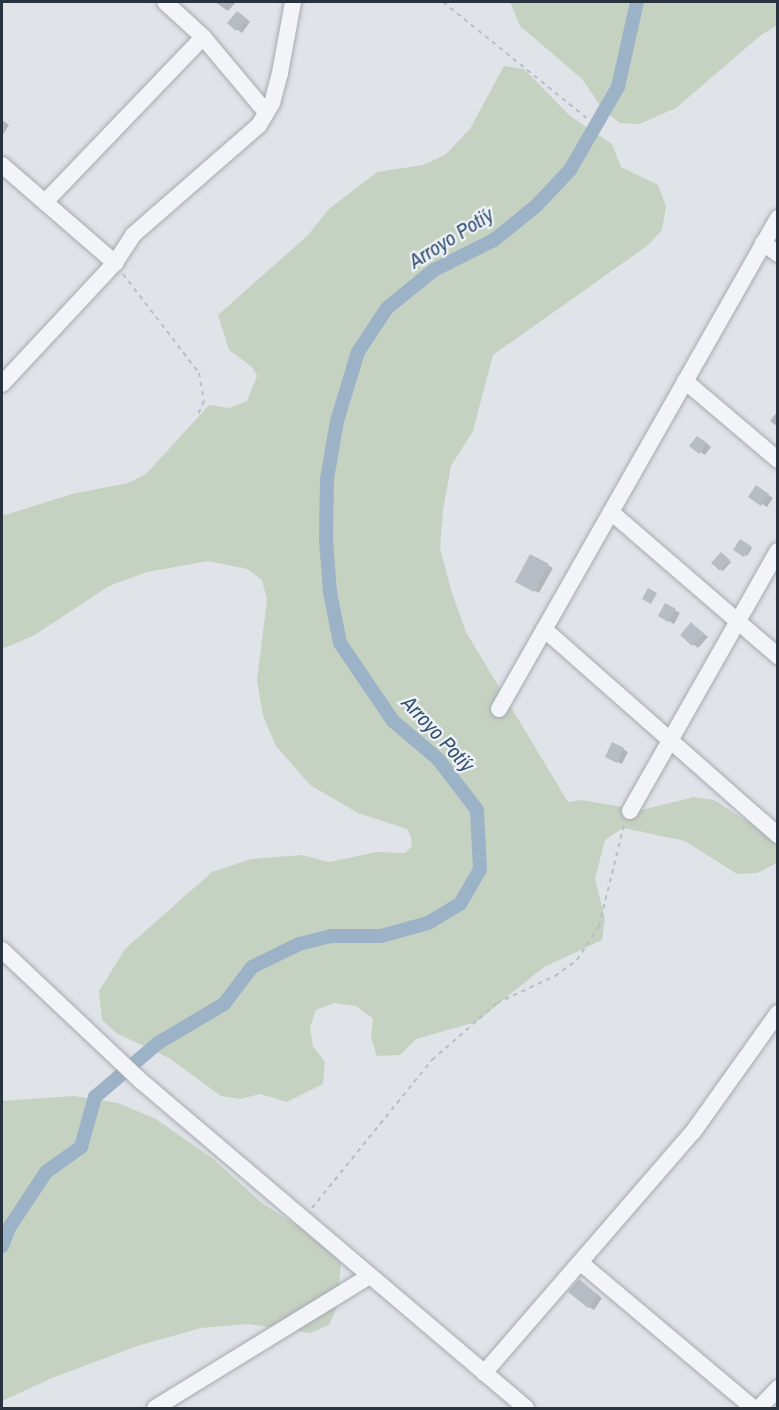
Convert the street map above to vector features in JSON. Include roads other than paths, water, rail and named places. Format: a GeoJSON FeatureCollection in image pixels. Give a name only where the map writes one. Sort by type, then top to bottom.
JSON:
{"type":"FeatureCollection","features":[{"type":"Feature","properties":{"kind":"street"},"geometry":{"type":"LineString","coordinates":[[165,2],[203,37],[267,112]]}},
{"type":"Feature","properties":{"kind":"street"},"geometry":{"type":"LineString","coordinates":[[2,384],[115,263],[133,235],[259,125],[267,112],[280,73],[293,2]]}},
{"type":"Feature","properties":{"kind":"street"},"geometry":{"type":"LineString","coordinates":[[45,202],[203,37]]}},
{"type":"Feature","properties":{"kind":"street"},"geometry":{"type":"LineString","coordinates":[[2,165],[115,263]]}},
{"type":"Feature","properties":{"kind":"street"},"geometry":{"type":"LineString","coordinates":[[499,710],[777,218]]}},
{"type":"Feature","properties":{"kind":"street"},"geometry":{"type":"LineString","coordinates":[[763,243],[777,254]]}},
{"type":"Feature","properties":{"kind":"street"},"geometry":{"type":"LineString","coordinates":[[685,381],[777,460]]}},
{"type":"Feature","properties":{"kind":"street"},"geometry":{"type":"LineString","coordinates":[[611,512],[777,656]]}},
{"type":"Feature","properties":{"kind":"street"},"geometry":{"type":"LineString","coordinates":[[630,811],[777,551]]}},
{"type":"Feature","properties":{"kind":"street"},"geometry":{"type":"LineString","coordinates":[[544,629],[777,835]]}},
{"type":"Feature","properties":{"kind":"street"},"geometry":{"type":"LineString","coordinates":[[2,950],[141,1081],[302,1222],[526,1408]]}},
{"type":"Feature","properties":{"kind":"street"},"geometry":{"type":"LineString","coordinates":[[484,1374],[693,1132],[777,1013]]}},
{"type":"Feature","properties":{"kind":"street"},"geometry":{"type":"LineString","coordinates":[[581,1263],[753,1408]]}},
{"type":"Feature","properties":{"kind":"street"},"geometry":{"type":"LineString","coordinates":[[155,1408],[368,1277]]}},
{"type":"Feature","properties":{"kind":"street"},"geometry":{"type":"LineString","coordinates":[[759,1408],[777,1388]]}},
{"type":"Feature","properties":{"kind":"waterway","name":"Arroyo Poti´y"},"geometry":{"type":"LineString","coordinates":[[2,1246],[9,1228],[46,1172],[81,1147],[95,1097],[158,1043],[224,1004],[252,967],[299,944],[330,936],[381,936],[428,923],[460,904],[480,870],[477,810],[438,759],[393,721],[340,643],[330,592],[326,540],[327,479],[337,421],[358,352],[387,308],[434,270],[494,240],[536,206],[570,170],[618,87],[637,2]]}}]}
